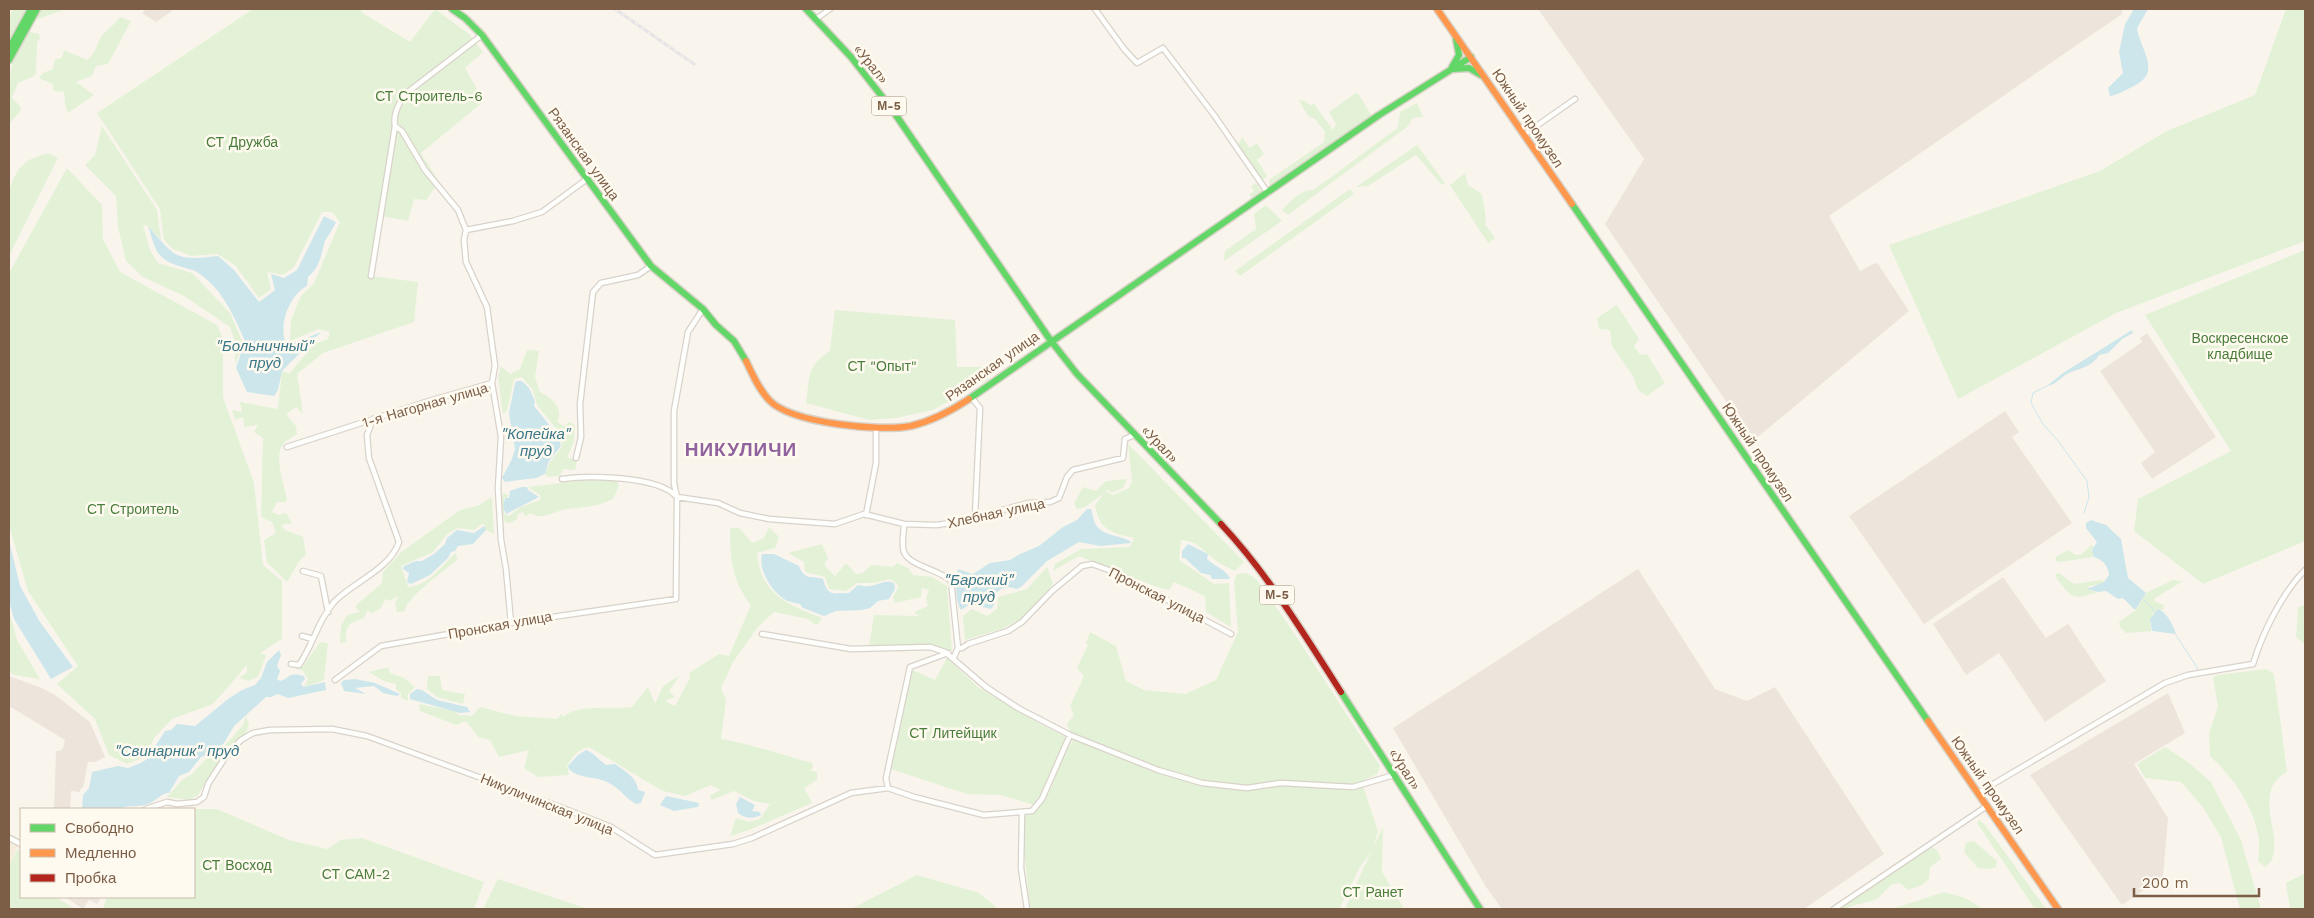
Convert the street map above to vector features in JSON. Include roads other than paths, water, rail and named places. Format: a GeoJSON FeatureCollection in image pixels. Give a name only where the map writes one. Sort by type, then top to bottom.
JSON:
{"type":"FeatureCollection","features":[{"type":"Feature","properties":{"kind":"main road"},"geometry":{"type":"LineString","coordinates":[[9,49],[31,9]]}},
{"type":"Feature","properties":{"kind":"main road"},"geometry":{"type":"LineString","coordinates":[[9,60],[37,9]]}},
{"type":"Feature","properties":{"kind":"main road","name":"Рязанская улица"},"geometry":{"type":"LineString","coordinates":[[452,9],[465,18],[482,35],[651,266],[703,309],[742,351],[758,386],[770,401],[778,407],[824,422],[876,429],[910,426],[933,419],[971,397],[1379,115],[1471,57]]}},
{"type":"Feature","properties":{"kind":"main road","name":"«Урал»"},"geometry":{"type":"LineString","coordinates":[[806,9],[851,57],[890,108],[1051,341],[1077,374],[1223,526],[1253,561],[1299,626],[1480,909]]}},
{"type":"Feature","properties":{"kind":"main road","name":"Южный промузел"},"geometry":{"type":"LineString","coordinates":[[1437,9],[2058,909]]}},
{"type":"Feature","properties":{"kind":"main road"},"geometry":{"type":"LineString","coordinates":[[1450,70],[1459,54],[1454,34]]}},
{"type":"Feature","properties":{"kind":"main road"},"geometry":{"type":"LineString","coordinates":[[1450,70],[1469,68],[1487,80]]}},
{"type":"Feature","properties":{"kind":"street"},"geometry":{"type":"LineString","coordinates":[[816,18],[830,9]]}},
{"type":"Feature","properties":{"kind":"street"},"geometry":{"type":"LineString","coordinates":[[1095,9],[1124,49],[1137,63],[1163,48],[1214,115],[1268,193]]}},
{"type":"Feature","properties":{"kind":"street"},"geometry":{"type":"LineString","coordinates":[[371,276],[395,126],[394,117],[404,95],[482,35]]}},
{"type":"Feature","properties":{"kind":"street"},"geometry":{"type":"LineString","coordinates":[[1524,134],[1575,99]]}},
{"type":"Feature","properties":{"kind":"street"},"geometry":{"type":"LineString","coordinates":[[395,126],[402,131],[426,170],[458,210],[466,230],[464,240],[466,262],[487,307],[495,366],[492,383]]}},
{"type":"Feature","properties":{"kind":"street"},"geometry":{"type":"LineString","coordinates":[[466,230],[513,221],[542,212],[586,179]]}},
{"type":"Feature","properties":{"kind":"street"},"geometry":{"type":"LineString","coordinates":[[576,458],[581,437],[580,404],[593,292],[601,283],[638,275],[651,266]]}},
{"type":"Feature","properties":{"kind":"street"},"geometry":{"type":"LineString","coordinates":[[677,497],[674,484],[674,411],[688,332],[703,309]]}},
{"type":"Feature","properties":{"kind":"street","name":"1-я Нагорная улица"},"geometry":{"type":"LineString","coordinates":[[287,447],[492,383],[501,437],[498,488],[501,540],[511,623]]}},
{"type":"Feature","properties":{"kind":"street"},"geometry":{"type":"LineString","coordinates":[[971,397],[980,408],[975,517]]}},
{"type":"Feature","properties":{"kind":"street"},"geometry":{"type":"LineString","coordinates":[[291,664],[299,665],[335,601],[395,554],[399,542],[369,458],[366,435],[373,419]]}},
{"type":"Feature","properties":{"kind":"street"},"geometry":{"type":"LineString","coordinates":[[866,515],[875,470],[876,429]]}},
{"type":"Feature","properties":{"kind":"street","name":"Хлебная улица"},"geometry":{"type":"LineString","coordinates":[[677,497],[718,503],[740,513],[788,521],[835,524],[866,515],[904,524],[936,525],[1028,503],[1050,502],[1059,498],[1067,477],[1073,470],[1123,458],[1125,439],[1134,435]]}},
{"type":"Feature","properties":{"kind":"street"},"geometry":{"type":"LineString","coordinates":[[562,479],[585,476],[613,477],[669,489],[677,497]]}},
{"type":"Feature","properties":{"kind":"street","name":"Пронская улица"},"geometry":{"type":"LineString","coordinates":[[335,680],[381,646],[511,623],[676,599],[677,497]]}},
{"type":"Feature","properties":{"kind":"street"},"geometry":{"type":"LineString","coordinates":[[904,524],[903,550],[907,556],[914,563],[943,573],[951,581],[958,648],[954,658]]}},
{"type":"Feature","properties":{"kind":"street","name":"Пронская улица"},"geometry":{"type":"LineString","coordinates":[[958,648],[1008,631],[1022,622],[1052,591],[1082,566],[1092,564],[1117,573],[1231,634]]}},
{"type":"Feature","properties":{"kind":"street"},"geometry":{"type":"LineString","coordinates":[[1978,792],[2165,683],[2188,675],[2253,664],[2261,640],[2290,588],[2305,570]]}},
{"type":"Feature","properties":{"kind":"street"},"geometry":{"type":"LineString","coordinates":[[303,571],[321,576],[328,612]]}},
{"type":"Feature","properties":{"kind":"street"},"geometry":{"type":"LineString","coordinates":[[762,634],[852,649],[930,647],[948,653],[986,688],[1018,708],[1070,735],[1158,770],[1202,783],[1246,788],[1281,783],[1353,787],[1394,775]]}},
{"type":"Feature","properties":{"kind":"street"},"geometry":{"type":"LineString","coordinates":[[302,636],[313,639]]}},
{"type":"Feature","properties":{"kind":"street"},"geometry":{"type":"LineString","coordinates":[[888,788],[886,778],[910,667],[948,653]]}},
{"type":"Feature","properties":{"kind":"street","name":"Никуличинская улица"},"geometry":{"type":"LineString","coordinates":[[149,808],[168,802],[177,804],[198,802],[204,796],[209,782],[226,756],[241,740],[253,733],[270,730],[332,730],[368,736],[611,827],[655,855],[733,844],[752,838],[851,793],[888,788],[914,797],[984,815],[1022,813]]}},
{"type":"Feature","properties":{"kind":"street"},"geometry":{"type":"LineString","coordinates":[[1027,909],[1022,868],[1022,813],[1032,811],[1039,805],[1070,735]]}},
{"type":"Feature","properties":{"kind":"street"},"geometry":{"type":"LineString","coordinates":[[1834,909],[1987,806]]}},
{"type":"Feature","properties":{"kind":"water"},"geometry":{"type":"Polygon","coordinates":[[[2134,9],[2148,9],[2137,28],[2148,61],[2147,75],[2142,81],[2132,87],[2119,94],[2110,96],[2108,88],[2123,73],[2119,52],[2125,24],[2134,9]]]}},
{"type":"Feature","properties":{"kind":"water","name":"\"Больничный\" пруд"},"geometry":{"type":"Polygon","coordinates":[[[324,216],[336,222],[325,242],[317,266],[308,277],[307,286],[295,296],[286,312],[283,330],[287,346],[321,332],[282,371],[278,390],[274,396],[247,392],[236,368],[245,341],[226,303],[214,286],[197,272],[171,263],[160,256],[148,226],[177,255],[193,258],[218,256],[234,270],[259,302],[275,290],[271,274],[284,278],[297,270],[324,216]]]}},
{"type":"Feature","properties":{"kind":"water"},"geometry":{"type":"Polygon","coordinates":[[[2132,330],[2133,333],[2122,339],[2108,353],[2099,355],[2090,364],[2068,373],[2054,384],[2047,386],[2063,373],[2132,330]]]}},
{"type":"Feature","properties":{"kind":"water","name":"\"Копейка\" пруд"},"geometry":{"type":"Polygon","coordinates":[[[517,381],[522,381],[529,388],[535,401],[534,406],[559,437],[561,446],[549,461],[545,474],[536,478],[505,482],[502,478],[515,449],[509,413],[517,381]]]}},
{"type":"Feature","properties":{"kind":"water"},"geometry":{"type":"Polygon","coordinates":[[[527,487],[528,490],[539,497],[506,514],[503,507],[505,498],[509,498],[510,491],[527,487]]]}},
{"type":"Feature","properties":{"kind":"water","name":"\"Барский\" пруд"},"geometry":{"type":"Polygon","coordinates":[[[1087,509],[1091,509],[1099,529],[1126,539],[1131,543],[1101,546],[1079,542],[1047,561],[1021,587],[1017,589],[1009,587],[1001,589],[994,595],[994,605],[991,609],[970,604],[961,610],[956,590],[958,569],[973,574],[990,563],[1010,560],[1039,546],[1063,527],[1077,520],[1087,509]]]}},
{"type":"Feature","properties":{"kind":"water"},"geometry":{"type":"Polygon","coordinates":[[[2091,520],[2106,525],[2121,539],[2128,578],[2146,593],[2136,609],[2123,598],[2118,599],[2106,591],[2098,592],[2087,589],[2104,582],[2109,575],[2105,563],[2094,557],[2092,550],[2097,542],[2086,528],[2086,523],[2091,520]]]}},
{"type":"Feature","properties":{"kind":"water"},"geometry":{"type":"Polygon","coordinates":[[[484,526],[486,530],[473,544],[458,546],[430,575],[411,584],[407,582],[409,573],[403,569],[404,566],[416,561],[422,561],[434,554],[445,544],[447,538],[457,530],[474,533],[484,526]]]}},
{"type":"Feature","properties":{"kind":"water"},"geometry":{"type":"Polygon","coordinates":[[[9,540],[20,586],[40,622],[73,667],[51,679],[14,619],[9,601],[9,540]]]}},
{"type":"Feature","properties":{"kind":"water"},"geometry":{"type":"Polygon","coordinates":[[[1188,544],[1208,554],[1207,559],[1226,573],[1230,579],[1212,579],[1210,575],[1201,573],[1185,558],[1182,558],[1182,551],[1188,544]]]}},
{"type":"Feature","properties":{"kind":"water"},"geometry":{"type":"Polygon","coordinates":[[[762,554],[774,554],[799,566],[806,576],[823,579],[831,593],[849,593],[858,585],[870,586],[885,582],[894,583],[895,589],[889,599],[878,601],[870,608],[836,611],[824,616],[803,608],[800,604],[784,599],[775,591],[764,573],[761,560],[762,554]]]}},
{"type":"Feature","properties":{"kind":"water"},"geometry":{"type":"Polygon","coordinates":[[[2158,609],[2167,616],[2176,634],[2152,631],[2150,619],[2158,609]]]}},
{"type":"Feature","properties":{"kind":"water","name":"\"Свинарник\" пруд"},"geometry":{"type":"Polygon","coordinates":[[[279,650],[281,655],[277,666],[280,671],[277,679],[280,681],[292,675],[304,676],[305,679],[301,684],[304,687],[325,682],[326,690],[288,698],[278,694],[266,697],[234,726],[224,743],[213,752],[201,757],[189,772],[179,776],[169,793],[163,794],[151,803],[122,808],[82,808],[83,795],[89,788],[92,772],[118,766],[128,768],[141,763],[147,759],[165,731],[171,730],[177,724],[195,726],[228,699],[242,690],[255,685],[261,678],[267,662],[279,650]]]}},
{"type":"Feature","properties":{"kind":"water"},"geometry":{"type":"Polygon","coordinates":[[[355,679],[375,683],[400,694],[397,696],[383,693],[374,686],[355,688],[366,694],[344,691],[341,683],[344,680],[355,679]]]}},
{"type":"Feature","properties":{"kind":"water"},"geometry":{"type":"Polygon","coordinates":[[[417,689],[422,690],[437,700],[467,707],[470,712],[460,713],[410,699],[410,694],[417,689]]]}},
{"type":"Feature","properties":{"kind":"water"},"geometry":{"type":"Polygon","coordinates":[[[586,750],[606,765],[615,764],[630,775],[636,782],[638,790],[645,792],[641,803],[636,804],[632,802],[607,782],[582,776],[569,769],[568,766],[578,755],[586,750]]]}},
{"type":"Feature","properties":{"kind":"water"},"geometry":{"type":"Polygon","coordinates":[[[666,796],[699,803],[698,807],[674,811],[660,805],[666,796]]]}},
{"type":"Feature","properties":{"kind":"water"},"geometry":{"type":"Polygon","coordinates":[[[740,797],[755,805],[752,811],[760,812],[761,815],[750,818],[738,813],[736,804],[740,797]]]}},
{"type":"Feature","properties":{"kind":"waterway"},"geometry":{"type":"LineString","coordinates":[[2047,386],[2033,393],[2031,403],[2043,424],[2059,442],[2087,481],[2089,497],[2084,513]]}},
{"type":"Feature","properties":{"kind":"waterway"},"geometry":{"type":"LineString","coordinates":[[2144,600],[2155,612]]}},
{"type":"Feature","properties":{"kind":"waterway"},"geometry":{"type":"LineString","coordinates":[[2176,635],[2198,669]]}},
{"type":"Feature","properties":{"kind":"railway"},"geometry":{"type":"LineString","coordinates":[[615,9],[694,64]]}},
{"type":"Feature","properties":{"kind":"district","name":"НИКУЛИЧИ"},"geometry":{"type":"Point","coordinates":[741,449]}},
{"type":"Feature","properties":{"kind":"park label","name":"СТ Строитель-6"},"geometry":{"type":"Point","coordinates":[429,96]}},
{"type":"Feature","properties":{"kind":"park label","name":"СТ Дружба"},"geometry":{"type":"Point","coordinates":[242,142]}},
{"type":"Feature","properties":{"kind":"park label","name":"Воскресенское кладбище"},"geometry":{"type":"Point","coordinates":[2240,346]}},
{"type":"Feature","properties":{"kind":"park label","name":"СТ \"Опыт\""},"geometry":{"type":"Point","coordinates":[882,366]}},
{"type":"Feature","properties":{"kind":"park label","name":"СТ Строитель"},"geometry":{"type":"Point","coordinates":[133,509]}},
{"type":"Feature","properties":{"kind":"park label","name":"СТ Литейщик"},"geometry":{"type":"Point","coordinates":[953,733]}},
{"type":"Feature","properties":{"kind":"park label","name":"СТ Восход"},"geometry":{"type":"Point","coordinates":[237,865]}},
{"type":"Feature","properties":{"kind":"park label","name":"СТ САМ-2"},"geometry":{"type":"Point","coordinates":[356,874]}},
{"type":"Feature","properties":{"kind":"park label","name":"СТ Ранет"},"geometry":{"type":"Point","coordinates":[1373,892]}}]}
